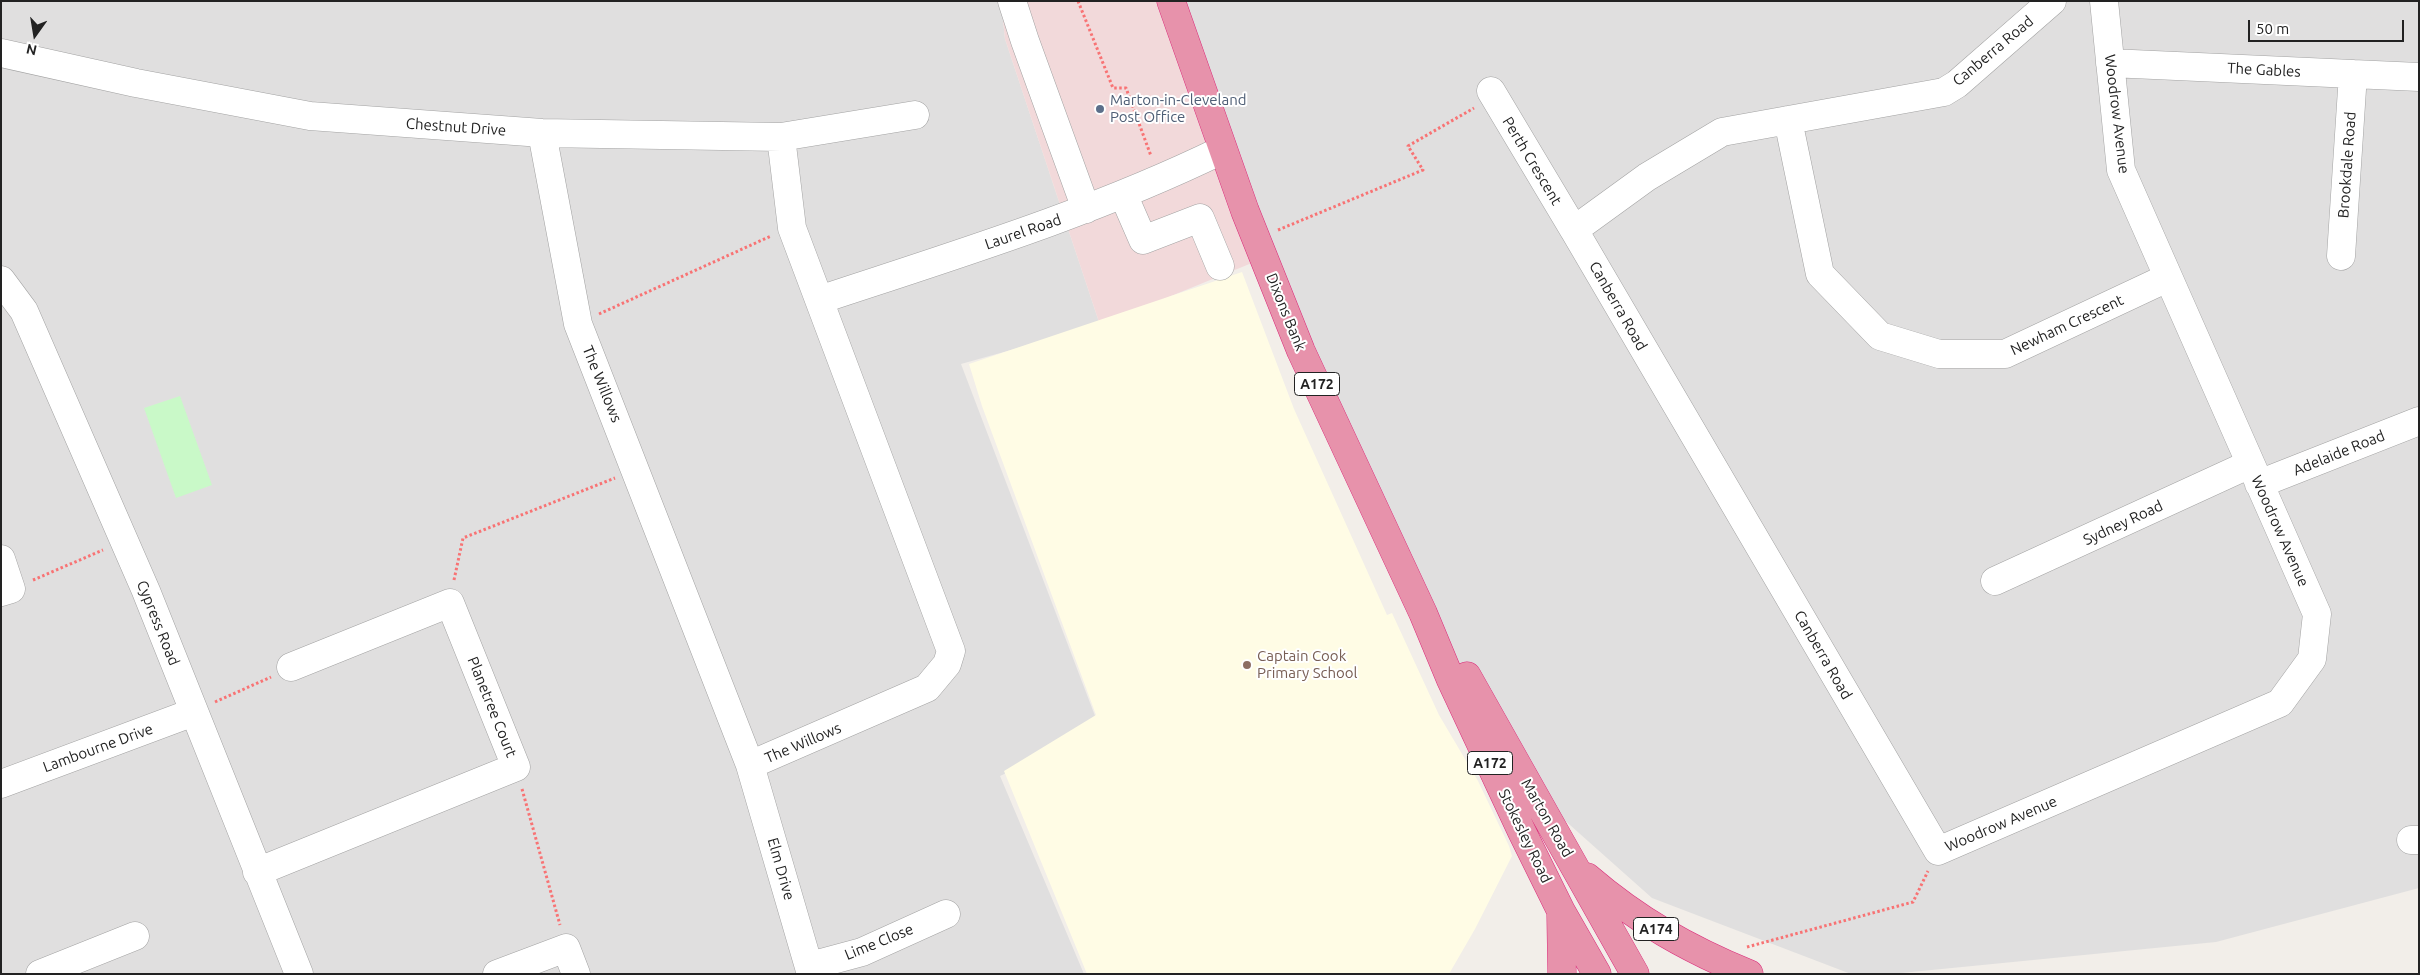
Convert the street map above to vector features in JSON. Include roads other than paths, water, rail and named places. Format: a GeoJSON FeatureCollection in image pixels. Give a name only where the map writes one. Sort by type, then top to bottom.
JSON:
{"type":"FeatureCollection","features":[{"type":"Feature","properties":{"kind":"highway","name":"Dixons Bank"},"geometry":{"type":"LineString","coordinates":[[1171,1],[1222,150],[1301,351],[1423,613]]}},
{"type":"Feature","properties":{"kind":"highway","name":"Marton Road"},"geometry":{"type":"LineString","coordinates":[[1423,613],[1462,668],[1635,974]]}},
{"type":"Feature","properties":{"kind":"highway","name":"Stokesley Road"},"geometry":{"type":"LineString","coordinates":[[1423,613],[1450,678],[1522,832],[1561,911],[1596,974]]}},
{"type":"Feature","properties":{"kind":"highway"},"geometry":{"type":"LineString","coordinates":[[1522,832],[1548,818]]}},
{"type":"Feature","properties":{"kind":"highway","name":"A174"},"geometry":{"type":"LineString","coordinates":[[1575,866],[1609,896],[1657,930],[1710,958],[1749,974]]}},
{"type":"Feature","properties":{"kind":"highway","name":"A172"},"geometry":{"type":"LineString","coordinates":[[1561,911],[1562,974]]}},
{"type":"Feature","properties":{"kind":"street"},"geometry":{"type":"LineString","coordinates":[[1012,1],[1086,209]]}},
{"type":"Feature","properties":{"kind":"street","name":"Canberra Road"},"geometry":{"type":"LineString","coordinates":[[1938,851],[1574,230],[1647,177],[1722,132],[1944,92],[1957,84],[2052,1]]}},
{"type":"Feature","properties":{"kind":"street","name":"Woodrow Avenue"},"geometry":{"type":"LineString","coordinates":[[1938,851],[2280,703],[2312,659],[2317,614],[2167,278],[2121,170],[2104,1]]}},
{"type":"Feature","properties":{"kind":"street","name":"Chestnut Drive"},"geometry":{"type":"LineString","coordinates":[[1,53],[310,116],[542,134],[781,137],[915,116]]}},
{"type":"Feature","properties":{"kind":"street","name":"The Gables"},"geometry":{"type":"LineString","coordinates":[[2110,63],[2419,77]]}},
{"type":"Feature","properties":{"kind":"street","name":"Brookdale Road"},"geometry":{"type":"LineString","coordinates":[[2341,256],[2353,74]]}},
{"type":"Feature","properties":{"kind":"street","name":"Perth Crescent"},"geometry":{"type":"LineString","coordinates":[[1493,94],[1574,230]]}},
{"type":"Feature","properties":{"kind":"street","name":"Newham Crescent"},"geometry":{"type":"LineString","coordinates":[[1788,120],[1820,274],[1880,336],[1939,354],[2005,354],[2167,278]]}},
{"type":"Feature","properties":{"kind":"street","name":"The Willows"},"geometry":{"type":"LineString","coordinates":[[542,134],[578,324],[750,765],[927,688],[948,664],[950,651],[792,228],[781,137]]}},
{"type":"Feature","properties":{"kind":"street","name":"Laurel Road"},"geometry":{"type":"LineString","coordinates":[[819,300],[1086,209],[1151,183],[1222,150]]}},
{"type":"Feature","properties":{"kind":"street"},"geometry":{"type":"LineString","coordinates":[[1123,194],[1143,240],[1200,218],[1220,266]]}},
{"type":"Feature","properties":{"kind":"street","name":"Cypress Road"},"geometry":{"type":"LineString","coordinates":[[1,280],[24,311],[124,542],[299,974]]}},
{"type":"Feature","properties":{"kind":"street","name":"Adelaide Road"},"geometry":{"type":"LineString","coordinates":[[2255,474],[2419,421]]}},
{"type":"Feature","properties":{"kind":"street","name":"Sydney Road"},"geometry":{"type":"LineString","coordinates":[[1995,582],[2255,474]]}},
{"type":"Feature","properties":{"kind":"street"},"geometry":{"type":"LineString","coordinates":[[1,559],[6,590]]}},
{"type":"Feature","properties":{"kind":"street","name":"Planetree Court"},"geometry":{"type":"LineString","coordinates":[[257,872],[516,767],[450,603],[291,667]]}},
{"type":"Feature","properties":{"kind":"street","name":"Lambourne Drive"},"geometry":{"type":"LineString","coordinates":[[1,784],[194,712]]}},
{"type":"Feature","properties":{"kind":"street","name":"Elm Drive"},"geometry":{"type":"LineString","coordinates":[[750,765],[810,970]]}},
{"type":"Feature","properties":{"kind":"street","name":"Lime Close"},"geometry":{"type":"LineString","coordinates":[[810,970],[862,952],[946,914]]}},
{"type":"Feature","properties":{"kind":"street"},"geometry":{"type":"LineString","coordinates":[[40,974],[135,936]]}},
{"type":"Feature","properties":{"kind":"street"},"geometry":{"type":"LineString","coordinates":[[497,974],[566,948],[576,974]]}},
{"type":"Feature","properties":{"kind":"place","name":"Marton-in-Cleveland Post Office"},"geometry":{"type":"Point","coordinates":[1100,109]}},
{"type":"Feature","properties":{"kind":"place","name":"Captain Cook Primary School"},"geometry":{"type":"Point","coordinates":[1247,665]}}]}
